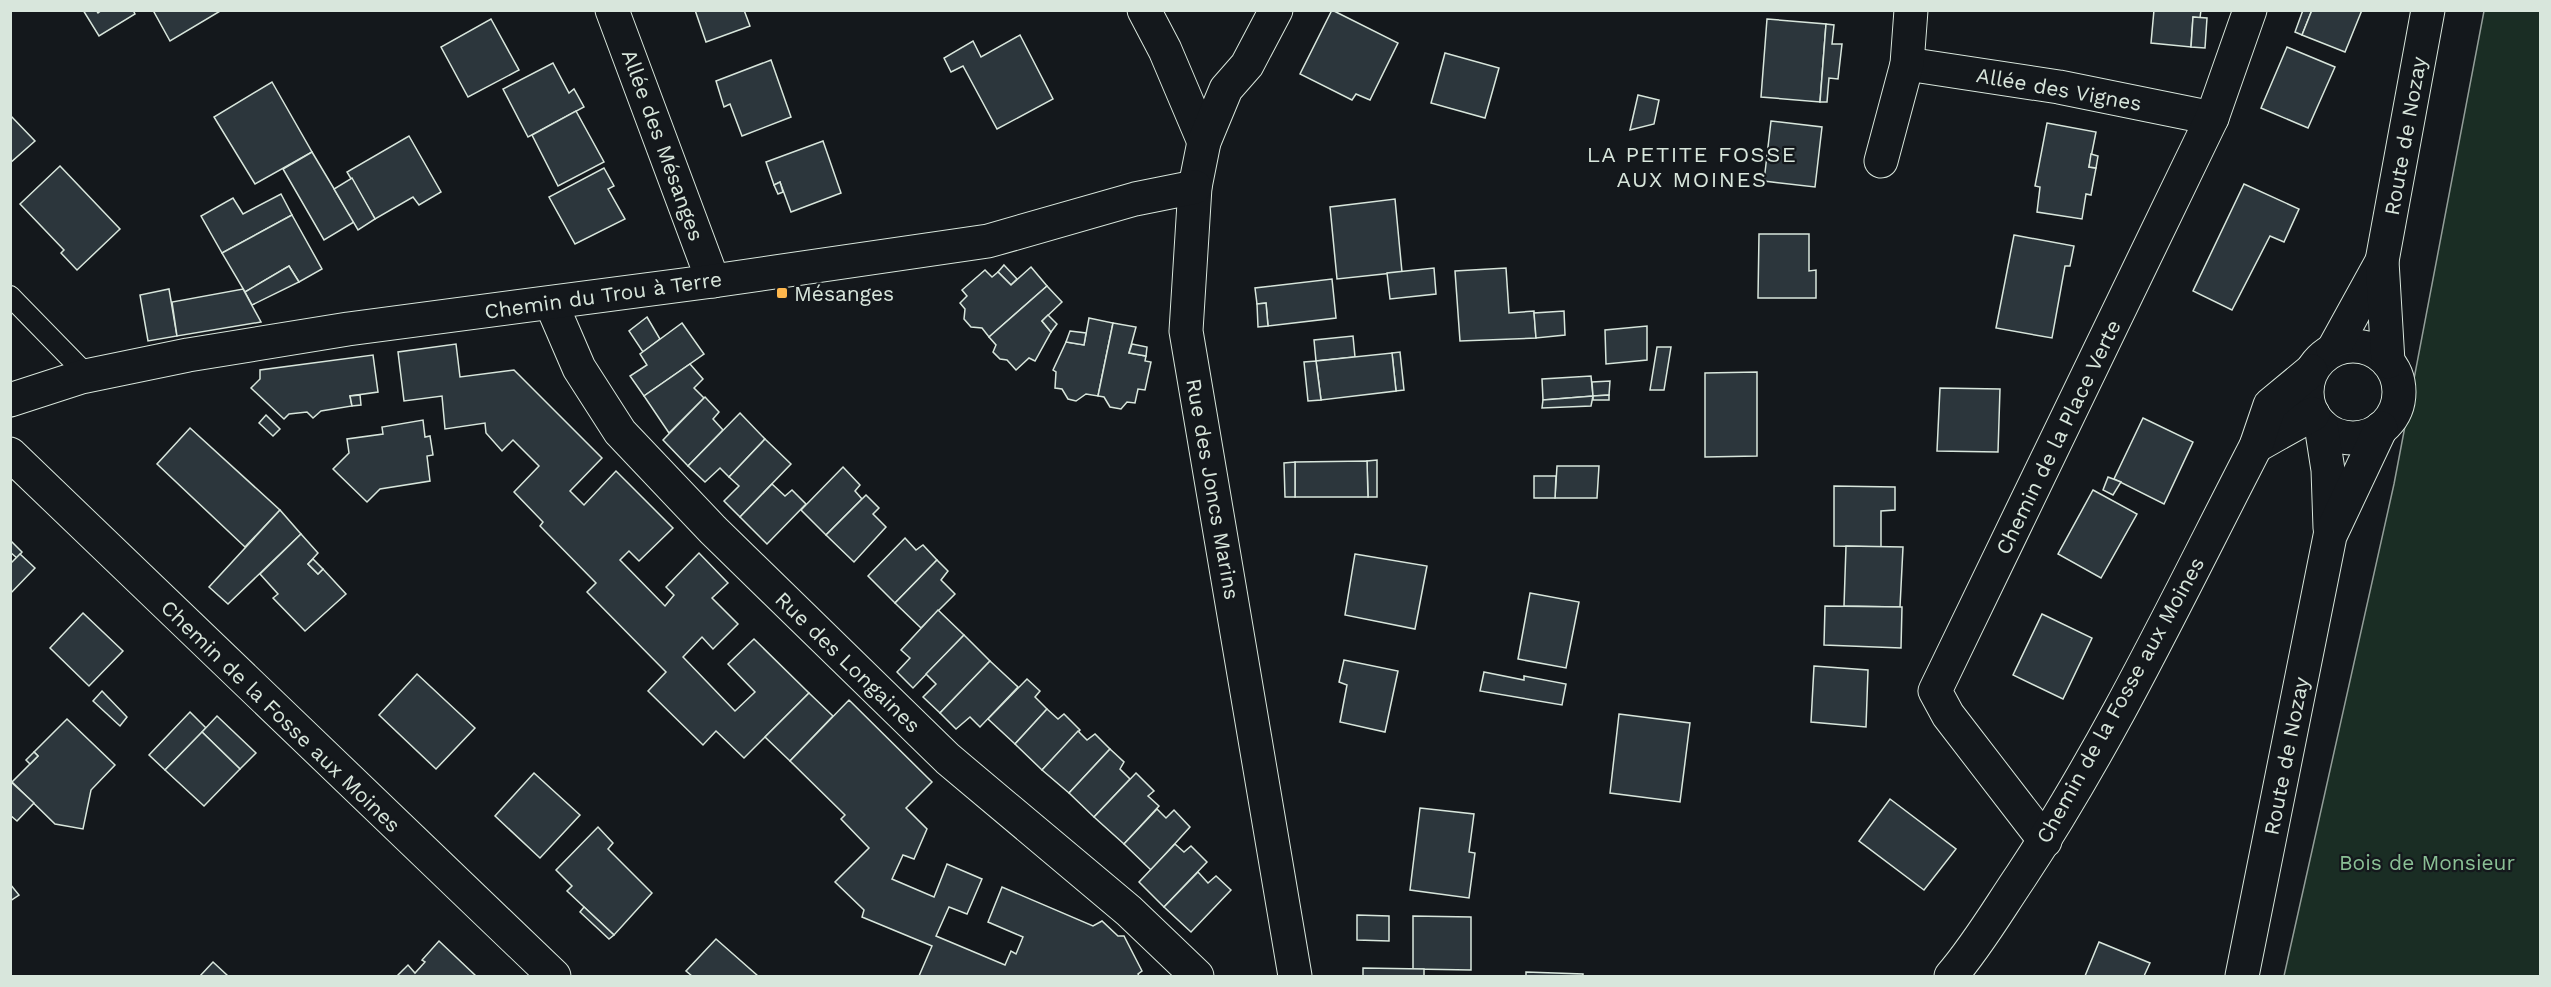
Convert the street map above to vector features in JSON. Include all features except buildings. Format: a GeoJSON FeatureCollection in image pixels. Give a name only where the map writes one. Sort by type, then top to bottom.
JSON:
{"type":"FeatureCollection","features":[{"type":"Feature","properties":{"kind":"street","name":"Allée des Mésanges"},"geometry":{"type":"LineString","coordinates":[[612,10],[713,281]]}},
{"type":"Feature","properties":{"kind":"street"},"geometry":{"type":"LineString","coordinates":[[1144,10],[1166,50],[1204,142]]}},
{"type":"Feature","properties":{"kind":"street","name":"Rue des Joncs Marins"},"geometry":{"type":"LineString","coordinates":[[1276,10],[1247,65],[1226,89],[1204,142],[1195,187],[1186,331],[1287,975]]}},
{"type":"Feature","properties":{"kind":"street"},"geometry":{"type":"LineString","coordinates":[[1881,161],[1907,64],[1911,10]]}},
{"type":"Feature","properties":{"kind":"street","name":"Chemin de la Place Verte"},"geometry":{"type":"LineString","coordinates":[[2045,841],[1948,715],[1935,691],[2212,118],[2250,10]]}},
{"type":"Feature","properties":{"kind":"street","name":"Route de Nozay"},"geometry":{"type":"LineString","coordinates":[[2388,362],[2382,261],[2428,10]]}},
{"type":"Feature","properties":{"kind":"street","name":"Allée des Vignes"},"geometry":{"type":"LineString","coordinates":[[1907,64],[2059,87],[2212,118]]}},
{"type":"Feature","properties":{"kind":"street","name":"Chemin du Trou à Terre"},"geometry":{"type":"LineString","coordinates":[[10,400],[88,376],[188,355],[348,329],[713,281],[988,241],[1134,199],[1195,187]]}},
{"type":"Feature","properties":{"kind":"street","name":"Route de Nozay"},"geometry":{"type":"LineString","coordinates":[[2322,361],[2382,261]]}},
{"type":"Feature","properties":{"kind":"street","name":"Rue des Longaines"},"geometry":{"type":"LineString","coordinates":[[551,303],[579,368],[620,432],[713,530],[948,759],[1129,911],[1197,976]]}},
{"type":"Feature","properties":{"kind":"street"},"geometry":{"type":"LineString","coordinates":[[2347,346],[2363,346],[2377,352],[2388,362],[2397,378],[2398,397],[2393,414],[2381,428],[2364,436],[2346,438],[2317,419],[2307,400],[2307,386],[2322,361],[2347,346]]}},
{"type":"Feature","properties":{"kind":"street","name":"Chemin de la Fosse aux Moines"},"geometry":{"type":"LineString","coordinates":[[1951,976],[1968,957],[2045,841],[2106,735],[2256,446],[2270,405],[2322,361]]}},
{"type":"Feature","properties":{"kind":"street"},"geometry":{"type":"LineString","coordinates":[[2256,446],[2317,419]]}},
{"type":"Feature","properties":{"kind":"street","name":"Route de Nozay"},"geometry":{"type":"LineString","coordinates":[[2242,976],[2330,536],[2328,470],[2317,419]]}},
{"type":"Feature","properties":{"kind":"street","name":"Route de Nozay"},"geometry":{"type":"LineString","coordinates":[[2330,536],[2381,428]]}},
{"type":"Feature","properties":{"kind":"street","name":"Chemin de la Fosse aux Moines"},"geometry":{"type":"LineString","coordinates":[[10,454],[60,505],[554,976]]}},
{"type":"Feature","properties":{"kind":"lane"},"geometry":{"type":"LineString","coordinates":[[10,296],[88,376]]}},
{"type":"Feature","properties":{"kind":"green space","name":"Bois de Monsieur"},"geometry":{"type":"Polygon","coordinates":[[[2484,11],[2540,11],[2540,976],[2284,976],[2394,484],[2484,11]]]}},
{"type":"Feature","properties":{"kind":"place","name":"Mésanges"},"geometry":{"type":"Point","coordinates":[782,293]}},
{"type":"Feature","properties":{"kind":"district","name":"LA PETITE FOSSE AUX MOINES"},"geometry":{"type":"Point","coordinates":[1692,166]}}]}
